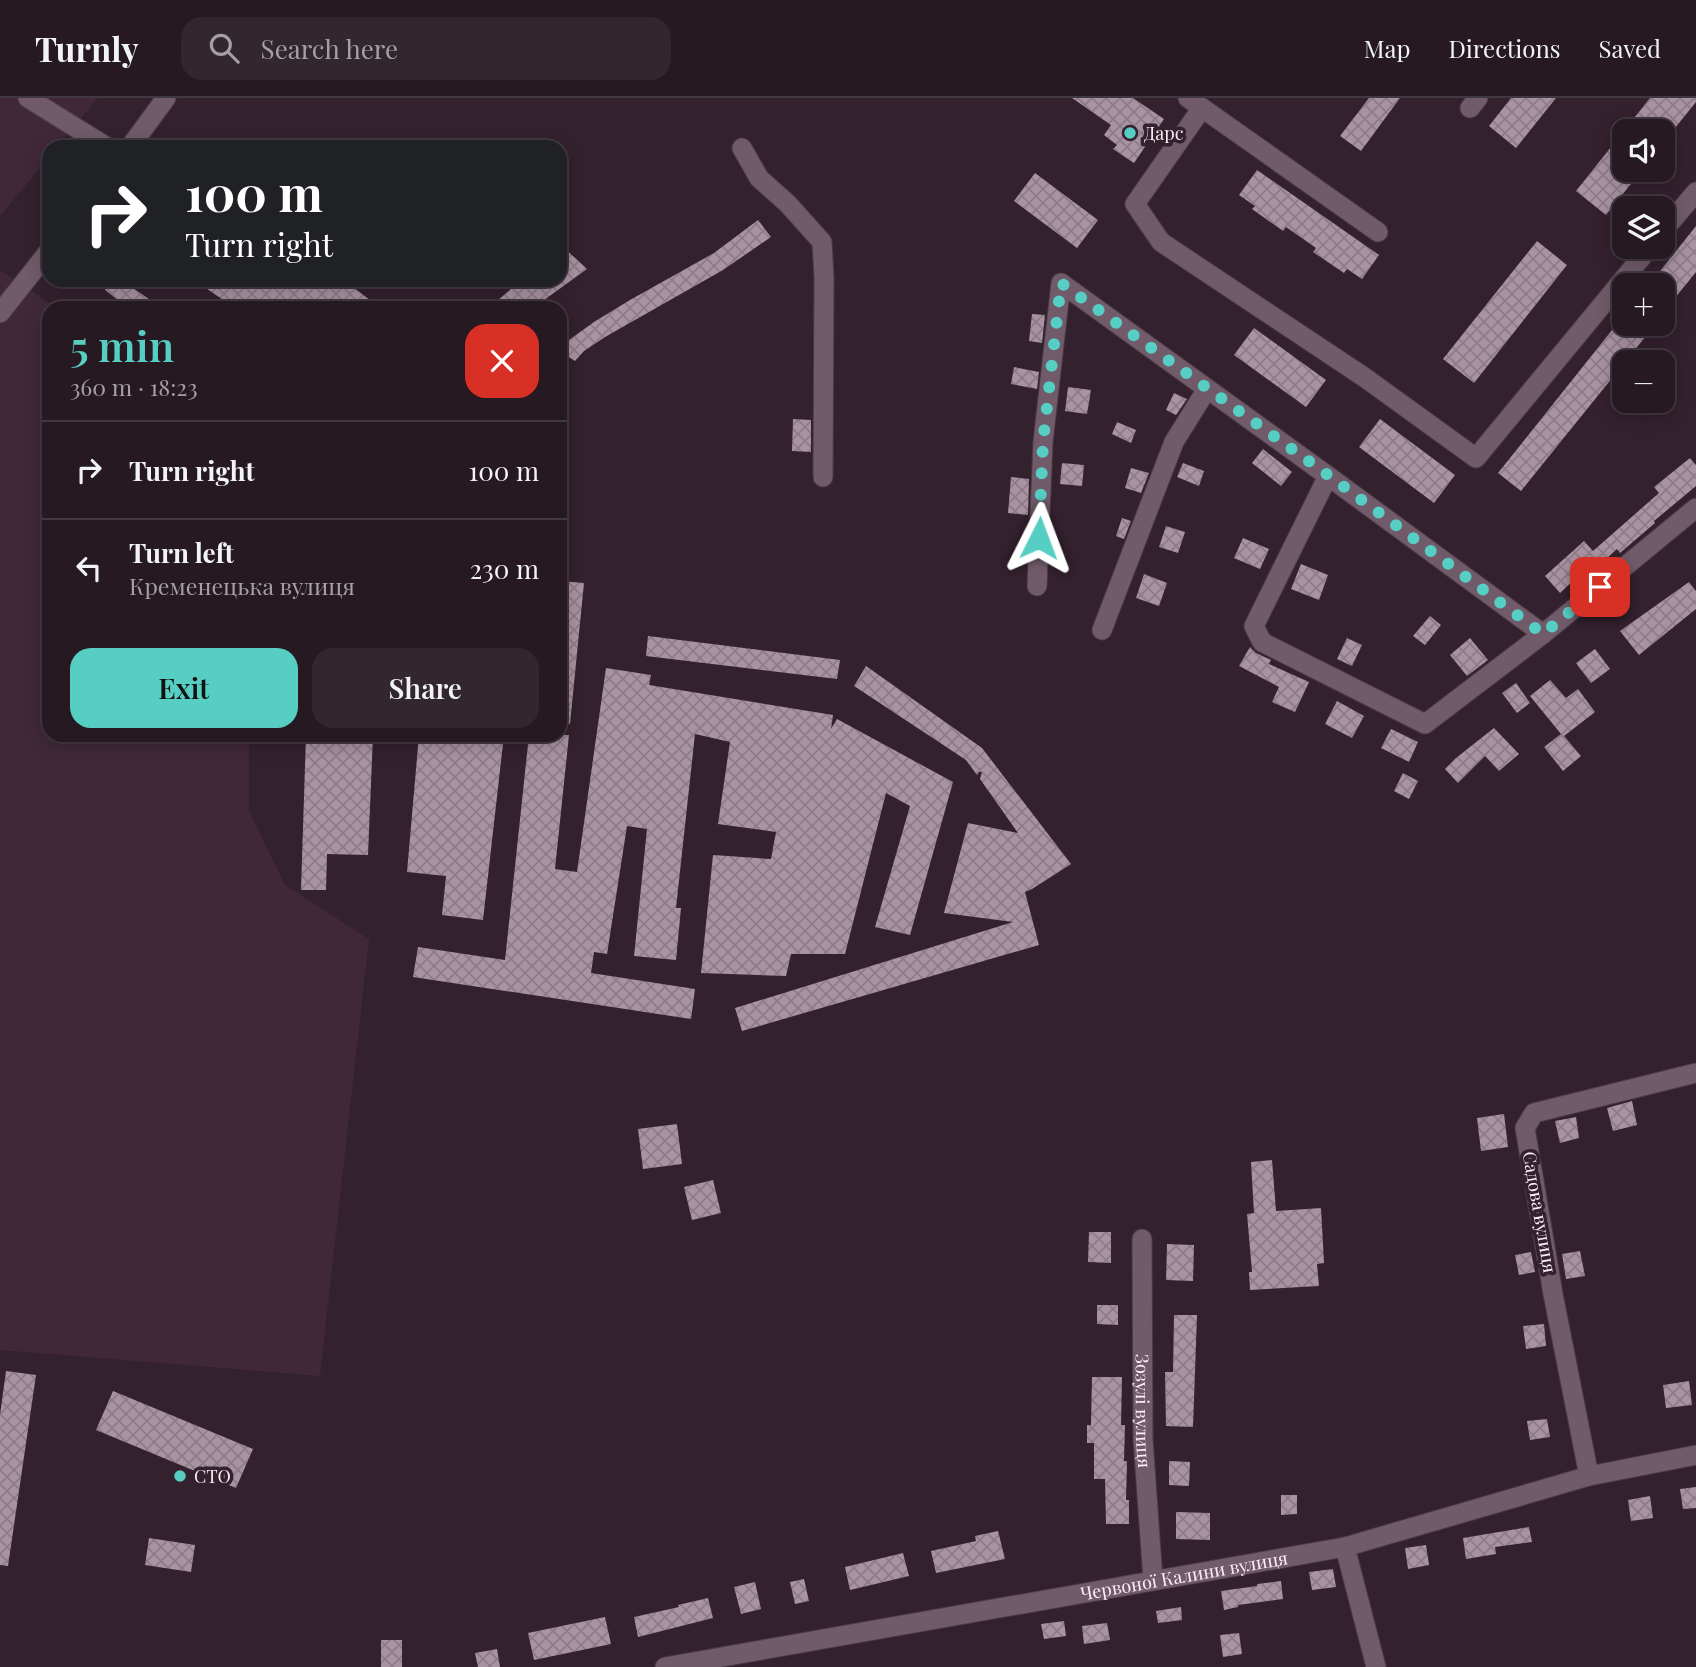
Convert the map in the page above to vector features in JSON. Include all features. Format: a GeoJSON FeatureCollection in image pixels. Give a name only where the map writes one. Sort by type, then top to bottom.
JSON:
{"type":"FeatureCollection","features":[{"type":"Feature","properties":{"kind":"street"},"geometry":{"type":"LineString","coordinates":[[28,98],[96,140]]}},
{"type":"Feature","properties":{"kind":"street"},"geometry":{"type":"LineString","coordinates":[[135,140],[166,98]]}},
{"type":"Feature","properties":{"kind":"street"},"geometry":{"type":"LineString","coordinates":[[1378,232],[1195,103],[1135,204],[1161,242],[1364,377],[1476,458],[1640,259]]}},
{"type":"Feature","properties":{"kind":"street"},"geometry":{"type":"LineString","coordinates":[[742,148],[759,178],[788,204],[822,242],[823,477]]}},
{"type":"Feature","properties":{"kind":"street"},"geometry":{"type":"LineString","coordinates":[[1675,217],[1696,192]]}},
{"type":"Feature","properties":{"kind":"street"},"geometry":{"type":"LineString","coordinates":[[0,313],[42,260]]}},
{"type":"Feature","properties":{"kind":"street"},"geometry":{"type":"LineString","coordinates":[[1037,586],[1043,442],[1061,283],[1543,634]]}},
{"type":"Feature","properties":{"kind":"street"},"geometry":{"type":"LineString","coordinates":[[1102,629],[1174,442],[1208,388]]}},
{"type":"Feature","properties":{"kind":"street"},"geometry":{"type":"LineString","coordinates":[[1328,475],[1254,625],[1262,642],[1424,724],[1543,634],[1696,508]]}},
{"type":"Feature","properties":{"kind":"street","name":"Садова вулиця"},"geometry":{"type":"LineString","coordinates":[[1589,1476],[1553,1294],[1525,1128],[1534,1113],[1696,1073]]}},
{"type":"Feature","properties":{"kind":"street","name":"Зозулі вулиця"},"geometry":{"type":"LineString","coordinates":[[1142,1239],[1143,1439],[1153,1580]]}},
{"type":"Feature","properties":{"kind":"street","name":"Червоної Калини вулиця"},"geometry":{"type":"LineString","coordinates":[[665,1667],[1345,1547],[1589,1476],[1696,1455]]}},
{"type":"Feature","properties":{"kind":"street"},"geometry":{"type":"LineString","coordinates":[[1345,1547],[1376,1667]]}},
{"type":"Feature","properties":{"kind":"shaded area"},"geometry":{"type":"Polygon","coordinates":[[[0,98],[98,98],[63,140],[42,140],[42,165],[0,216],[0,98]]]}},
{"type":"Feature","properties":{"kind":"shaded area"},"geometry":{"type":"Polygon","coordinates":[[[0,270],[46,301],[42,301],[42,742],[249,742],[249,811],[285,885],[369,939],[320,1376],[0,1350],[0,270]]]}},
{"type":"Feature","properties":{"kind":"building","name":"Дарс"},"geometry":{"type":"Polygon","coordinates":[[[1072,98],[1133,98],[1164,119],[1134,163],[1113,149],[1117,145],[1104,135],[1111,125],[1072,98]]]}},
{"type":"Feature","properties":{"kind":"building"},"geometry":{"type":"Polygon","coordinates":[[[1369,98],[1400,98],[1361,151],[1340,136],[1369,98]]]}},
{"type":"Feature","properties":{"kind":"building"},"geometry":{"type":"Polygon","coordinates":[[[1511,98],[1556,98],[1516,148],[1489,126],[1511,98]]]}},
{"type":"Feature","properties":{"kind":"building"},"geometry":{"type":"Polygon","coordinates":[[[1650,98],[1696,98],[1696,102],[1675,128],[1675,119],[1633,119],[1650,98]]]}},
{"type":"Feature","properties":{"kind":"building"},"geometry":{"type":"Polygon","coordinates":[[[1612,146],[1612,182],[1632,182],[1621,196],[1612,196],[1612,208],[1606,215],[1576,191],[1612,146]]]}},
{"type":"Feature","properties":{"kind":"building"},"geometry":{"type":"Polygon","coordinates":[[[1257,170],[1379,255],[1362,279],[1347,269],[1344,273],[1313,252],[1316,248],[1286,227],[1283,231],[1252,209],[1255,206],[1239,195],[1257,170]]]}},
{"type":"Feature","properties":{"kind":"building"},"geometry":{"type":"Polygon","coordinates":[[[1035,173],[1098,220],[1077,248],[1014,201],[1035,173]]]}},
{"type":"Feature","properties":{"kind":"building"},"geometry":{"type":"Polygon","coordinates":[[[758,220],[771,237],[723,270],[605,337],[584,351],[575,361],[567,356],[569,340],[594,322],[714,253],[758,220]]]}},
{"type":"Feature","properties":{"kind":"building"},"geometry":{"type":"Polygon","coordinates":[[[1696,226],[1696,272],[1675,298],[1675,273],[1659,273],[1670,259],[1675,259],[1675,252],[1696,226]]]}},
{"type":"Feature","properties":{"kind":"building"},"geometry":{"type":"Polygon","coordinates":[[[1537,241],[1567,265],[1474,383],[1443,359],[1537,241]]]}},
{"type":"Feature","properties":{"kind":"building"},"geometry":{"type":"Polygon","coordinates":[[[567,250],[587,269],[567,283],[567,250]]]}},
{"type":"Feature","properties":{"kind":"building"},"geometry":{"type":"Polygon","coordinates":[[[107,287],[131,287],[152,301],[119,301],[105,290],[107,287]]]}},
{"type":"Feature","properties":{"kind":"building"},"geometry":{"type":"Polygon","coordinates":[[[204,287],[352,287],[372,301],[225,301],[204,287]]]}},
{"type":"Feature","properties":{"kind":"building"},"geometry":{"type":"Polygon","coordinates":[[[514,287],[562,287],[543,301],[496,301],[514,287]]]}},
{"type":"Feature","properties":{"kind":"building"},"geometry":{"type":"Polygon","coordinates":[[[1032,314],[1045,315],[1042,343],[1029,341],[1032,314]]]}},
{"type":"Feature","properties":{"kind":"building"},"geometry":{"type":"Polygon","coordinates":[[[1254,328],[1326,380],[1306,407],[1234,355],[1254,328]]]}},
{"type":"Feature","properties":{"kind":"building"},"geometry":{"type":"Polygon","coordinates":[[[1612,330],[1612,336],[1646,336],[1635,350],[1612,350],[1612,378],[1521,491],[1498,473],[1612,330]]]}},
{"type":"Feature","properties":{"kind":"building"},"geometry":{"type":"Polygon","coordinates":[[[1014,367],[1039,372],[1037,389],[1011,384],[1014,367]]]}},
{"type":"Feature","properties":{"kind":"building"},"geometry":{"type":"Polygon","coordinates":[[[1068,387],[1091,390],[1087,414],[1065,411],[1068,387]]]}},
{"type":"Feature","properties":{"kind":"building"},"geometry":{"type":"Polygon","coordinates":[[[1174,393],[1187,399],[1176,415],[1166,410],[1174,393]]]}},
{"type":"Feature","properties":{"kind":"building"},"geometry":{"type":"Polygon","coordinates":[[[793,419],[811,420],[811,452],[792,451],[793,419]]]}},
{"type":"Feature","properties":{"kind":"building"},"geometry":{"type":"Polygon","coordinates":[[[1380,419],[1455,475],[1434,503],[1359,447],[1380,419]]]}},
{"type":"Feature","properties":{"kind":"building"},"geometry":{"type":"Polygon","coordinates":[[[1117,422],[1136,430],[1131,443],[1112,434],[1117,422]]]}},
{"type":"Feature","properties":{"kind":"building"},"geometry":{"type":"Polygon","coordinates":[[[1263,449],[1292,472],[1281,486],[1252,463],[1263,449]]]}},
{"type":"Feature","properties":{"kind":"building"},"geometry":{"type":"Polygon","coordinates":[[[1690,458],[1696,465],[1696,486],[1620,553],[1617,549],[1591,573],[1587,568],[1560,593],[1545,576],[1584,541],[1593,551],[1659,493],[1654,487],[1690,458]]]}},
{"type":"Feature","properties":{"kind":"building"},"geometry":{"type":"Polygon","coordinates":[[[1062,463],[1084,465],[1082,486],[1060,484],[1062,463]]]}},
{"type":"Feature","properties":{"kind":"building"},"geometry":{"type":"Polygon","coordinates":[[[1183,463],[1204,471],[1199,486],[1177,477],[1183,463]]]}},
{"type":"Feature","properties":{"kind":"building"},"geometry":{"type":"Polygon","coordinates":[[[1131,468],[1149,473],[1141,493],[1125,488],[1131,468]]]}},
{"type":"Feature","properties":{"kind":"building"},"geometry":{"type":"Polygon","coordinates":[[[1011,477],[1029,479],[1028,515],[1008,513],[1011,477]]]}},
{"type":"Feature","properties":{"kind":"building"},"geometry":{"type":"Polygon","coordinates":[[[1122,518],[1131,521],[1124,539],[1116,536],[1122,518]]]}},
{"type":"Feature","properties":{"kind":"building"},"geometry":{"type":"Polygon","coordinates":[[[1166,526],[1185,532],[1178,553],[1159,547],[1166,526]]]}},
{"type":"Feature","properties":{"kind":"building"},"geometry":{"type":"Polygon","coordinates":[[[1243,538],[1269,549],[1260,569],[1234,558],[1243,538]]]}},
{"type":"Feature","properties":{"kind":"building"},"geometry":{"type":"Polygon","coordinates":[[[1301,564],[1328,575],[1319,600],[1291,589],[1301,564]]]}},
{"type":"Feature","properties":{"kind":"building"},"geometry":{"type":"Polygon","coordinates":[[[1144,574],[1167,583],[1159,606],[1136,598],[1144,574]]]}},
{"type":"Feature","properties":{"kind":"building"},"geometry":{"type":"Polygon","coordinates":[[[567,582],[584,583],[570,724],[567,724],[567,582]]]}},
{"type":"Feature","properties":{"kind":"building"},"geometry":{"type":"Polygon","coordinates":[[[1689,582],[1696,591],[1696,609],[1639,655],[1620,631],[1689,582]]]}},
{"type":"Feature","properties":{"kind":"building"},"geometry":{"type":"Polygon","coordinates":[[[1430,616],[1441,625],[1425,645],[1413,636],[1430,616]]]}},
{"type":"Feature","properties":{"kind":"building"},"geometry":{"type":"Polygon","coordinates":[[[648,636],[840,660],[837,679],[646,656],[648,636]]]}},
{"type":"Feature","properties":{"kind":"building"},"geometry":{"type":"Polygon","coordinates":[[[1347,638],[1362,645],[1352,666],[1337,659],[1347,638]]]}},
{"type":"Feature","properties":{"kind":"building"},"geometry":{"type":"Polygon","coordinates":[[[1470,638],[1488,660],[1467,676],[1450,655],[1470,638]]]}},
{"type":"Feature","properties":{"kind":"building"},"geometry":{"type":"Polygon","coordinates":[[[1250,647],[1271,660],[1269,664],[1309,682],[1295,712],[1272,702],[1279,687],[1239,666],[1250,647]]]}},
{"type":"Feature","properties":{"kind":"building"},"geometry":{"type":"Polygon","coordinates":[[[1595,649],[1610,669],[1591,683],[1576,663],[1595,649]]]}},
{"type":"Feature","properties":{"kind":"building"},"geometry":{"type":"Polygon","coordinates":[[[866,666],[982,748],[1071,864],[1025,892],[1039,945],[742,1031],[735,1008],[1013,922],[944,913],[968,823],[1018,833],[980,779],[982,772],[977,775],[966,760],[854,686],[866,666]]]}},
{"type":"Feature","properties":{"kind":"building"},"geometry":{"type":"Polygon","coordinates":[[[606,668],[651,675],[649,685],[833,715],[831,729],[837,719],[953,782],[910,935],[875,927],[910,806],[886,793],[845,954],[791,954],[786,976],[701,973],[713,855],[771,859],[776,832],[718,824],[730,742],[695,734],[676,908],[681,908],[676,960],[634,956],[647,829],[627,826],[607,954],[594,952],[591,973],[695,989],[691,1019],[413,977],[418,947],[505,960],[528,742],[567,742],[569,735],[555,869],[577,872],[606,668]]]}},
{"type":"Feature","properties":{"kind":"building"},"geometry":{"type":"Polygon","coordinates":[[[1550,680],[1566,698],[1578,689],[1595,712],[1564,736],[1581,756],[1563,771],[1544,747],[1561,734],[1530,696],[1550,680]]]}},
{"type":"Feature","properties":{"kind":"building"},"geometry":{"type":"Polygon","coordinates":[[[1516,683],[1530,703],[1517,713],[1502,693],[1516,683]]]}},
{"type":"Feature","properties":{"kind":"building"},"geometry":{"type":"Polygon","coordinates":[[[1337,701],[1364,716],[1352,738],[1325,724],[1337,701]]]}},
{"type":"Feature","properties":{"kind":"building"},"geometry":{"type":"Polygon","coordinates":[[[1494,728],[1519,754],[1499,771],[1485,756],[1458,783],[1445,769],[1494,728]]]}},
{"type":"Feature","properties":{"kind":"building"},"geometry":{"type":"Polygon","coordinates":[[[1391,729],[1418,742],[1409,762],[1381,748],[1391,729]]]}},
{"type":"Feature","properties":{"kind":"building"},"geometry":{"type":"Polygon","coordinates":[[[306,742],[373,742],[368,855],[327,854],[326,890],[301,890],[306,742]]]}},
{"type":"Feature","properties":{"kind":"building"},"geometry":{"type":"Polygon","coordinates":[[[418,742],[503,742],[483,920],[442,915],[446,876],[407,872],[418,742]]]}},
{"type":"Feature","properties":{"kind":"building"},"geometry":{"type":"Polygon","coordinates":[[[1403,773],[1418,781],[1409,799],[1394,791],[1403,773]]]}},
{"type":"Feature","properties":{"kind":"building"},"geometry":{"type":"Polygon","coordinates":[[[1632,1101],[1637,1125],[1613,1131],[1607,1108],[1632,1101]]]}},
{"type":"Feature","properties":{"kind":"building"},"geometry":{"type":"Polygon","coordinates":[[[1504,1114],[1508,1147],[1481,1151],[1477,1118],[1504,1114]]]}},
{"type":"Feature","properties":{"kind":"building"},"geometry":{"type":"Polygon","coordinates":[[[1576,1117],[1579,1138],[1560,1143],[1555,1121],[1576,1117]]]}},
{"type":"Feature","properties":{"kind":"building"},"geometry":{"type":"Polygon","coordinates":[[[677,1124],[682,1164],[643,1169],[638,1129],[677,1124]]]}},
{"type":"Feature","properties":{"kind":"building"},"geometry":{"type":"Polygon","coordinates":[[[1272,1160],[1276,1211],[1321,1208],[1324,1263],[1317,1264],[1319,1286],[1250,1290],[1249,1272],[1252,1272],[1247,1214],[1254,1213],[1251,1162],[1272,1160]]]}},
{"type":"Feature","properties":{"kind":"building"},"geometry":{"type":"Polygon","coordinates":[[[713,1180],[721,1213],[692,1220],[684,1187],[713,1180]]]}},
{"type":"Feature","properties":{"kind":"building"},"geometry":{"type":"Polygon","coordinates":[[[1089,1232],[1111,1232],[1111,1263],[1088,1262],[1089,1232]]]}},
{"type":"Feature","properties":{"kind":"building"},"geometry":{"type":"Polygon","coordinates":[[[1167,1244],[1194,1245],[1193,1281],[1166,1280],[1167,1244]]]}},
{"type":"Feature","properties":{"kind":"building"},"geometry":{"type":"Polygon","coordinates":[[[1580,1251],[1585,1276],[1566,1279],[1562,1254],[1580,1251]]]}},
{"type":"Feature","properties":{"kind":"building"},"geometry":{"type":"Polygon","coordinates":[[[1531,1252],[1535,1272],[1519,1275],[1515,1255],[1531,1252]]]}},
{"type":"Feature","properties":{"kind":"building"},"geometry":{"type":"Polygon","coordinates":[[[1097,1305],[1118,1305],[1118,1325],[1097,1324],[1097,1305]]]}},
{"type":"Feature","properties":{"kind":"building"},"geometry":{"type":"Polygon","coordinates":[[[1174,1315],[1197,1315],[1193,1427],[1166,1426],[1165,1372],[1173,1372],[1174,1315]]]}},
{"type":"Feature","properties":{"kind":"building"},"geometry":{"type":"Polygon","coordinates":[[[1544,1324],[1546,1346],[1526,1349],[1523,1326],[1544,1324]]]}},
{"type":"Feature","properties":{"kind":"building"},"geometry":{"type":"Polygon","coordinates":[[[6,1371],[36,1375],[8,1566],[0,1565],[0,1415],[6,1371]]]}},
{"type":"Feature","properties":{"kind":"building"},"geometry":{"type":"Polygon","coordinates":[[[1092,1377],[1122,1377],[1121,1425],[1125,1425],[1124,1461],[1127,1461],[1126,1500],[1129,1500],[1129,1524],[1106,1524],[1105,1479],[1094,1479],[1094,1443],[1087,1443],[1087,1425],[1091,1425],[1092,1377]]]}},
{"type":"Feature","properties":{"kind":"building"},"geometry":{"type":"Polygon","coordinates":[[[1689,1381],[1692,1405],[1666,1408],[1663,1385],[1689,1381]]]}},
{"type":"Feature","properties":{"kind":"building"},"geometry":{"type":"Polygon","coordinates":[[[113,1391],[253,1449],[236,1488],[96,1430],[113,1391]]]}},
{"type":"Feature","properties":{"kind":"building"},"geometry":{"type":"Polygon","coordinates":[[[1547,1419],[1550,1437],[1530,1440],[1527,1421],[1547,1419]]]}},
{"type":"Feature","properties":{"kind":"building"},"geometry":{"type":"Polygon","coordinates":[[[1169,1461],[1190,1462],[1189,1486],[1169,1485],[1169,1461]]]}},
{"type":"Feature","properties":{"kind":"building"},"geometry":{"type":"Polygon","coordinates":[[[1696,1487],[1696,1508],[1683,1509],[1680,1489],[1696,1487]]]}},
{"type":"Feature","properties":{"kind":"building"},"geometry":{"type":"Polygon","coordinates":[[[1281,1495],[1297,1495],[1297,1514],[1281,1515],[1281,1495]]]}},
{"type":"Feature","properties":{"kind":"building"},"geometry":{"type":"Polygon","coordinates":[[[1650,1496],[1653,1518],[1631,1521],[1628,1500],[1650,1496]]]}},
{"type":"Feature","properties":{"kind":"building"},"geometry":{"type":"Polygon","coordinates":[[[1176,1512],[1210,1513],[1210,1540],[1176,1539],[1176,1512]]]}},
{"type":"Feature","properties":{"kind":"building"},"geometry":{"type":"Polygon","coordinates":[[[1529,1527],[1532,1542],[1495,1547],[1496,1554],[1466,1559],[1463,1538],[1529,1527]]]}},
{"type":"Feature","properties":{"kind":"building"},"geometry":{"type":"Polygon","coordinates":[[[998,1531],[1005,1559],[936,1573],[931,1551],[976,1541],[975,1536],[998,1531]]]}},
{"type":"Feature","properties":{"kind":"building"},"geometry":{"type":"Polygon","coordinates":[[[149,1538],[195,1545],[191,1572],[145,1565],[149,1538]]]}},
{"type":"Feature","properties":{"kind":"building"},"geometry":{"type":"Polygon","coordinates":[[[1426,1545],[1429,1565],[1408,1569],[1405,1548],[1426,1545]]]}},
{"type":"Feature","properties":{"kind":"building"},"geometry":{"type":"Polygon","coordinates":[[[903,1553],[909,1576],[850,1590],[845,1567],[903,1553]]]}},
{"type":"Feature","properties":{"kind":"building"},"geometry":{"type":"Polygon","coordinates":[[[1333,1569],[1336,1587],[1312,1590],[1309,1572],[1333,1569]]]}},
{"type":"Feature","properties":{"kind":"building"},"geometry":{"type":"Polygon","coordinates":[[[804,1579],[809,1601],[795,1604],[790,1582],[804,1579]]]}},
{"type":"Feature","properties":{"kind":"building"},"geometry":{"type":"Polygon","coordinates":[[[1281,1581],[1283,1599],[1238,1605],[1224,1610],[1221,1591],[1281,1581]]]}},
{"type":"Feature","properties":{"kind":"building"},"geometry":{"type":"Polygon","coordinates":[[[755,1582],[761,1609],[741,1614],[734,1587],[755,1582]]]}},
{"type":"Feature","properties":{"kind":"building"},"geometry":{"type":"Polygon","coordinates":[[[708,1598],[713,1618],[638,1637],[634,1617],[708,1598]]]}},
{"type":"Feature","properties":{"kind":"building"},"geometry":{"type":"Polygon","coordinates":[[[1181,1607],[1182,1620],[1158,1623],[1156,1611],[1181,1607]]]}},
{"type":"Feature","properties":{"kind":"building"},"geometry":{"type":"Polygon","coordinates":[[[605,1617],[611,1644],[534,1660],[528,1633],[605,1617]]]}},
{"type":"Feature","properties":{"kind":"building"},"geometry":{"type":"Polygon","coordinates":[[[1064,1621],[1066,1636],[1044,1639],[1041,1624],[1064,1621]]]}},
{"type":"Feature","properties":{"kind":"building"},"geometry":{"type":"Polygon","coordinates":[[[1107,1623],[1110,1640],[1084,1644],[1082,1626],[1107,1623]]]}},
{"type":"Feature","properties":{"kind":"building"},"geometry":{"type":"Polygon","coordinates":[[[1239,1633],[1242,1654],[1223,1657],[1220,1635],[1239,1633]]]}},
{"type":"Feature","properties":{"kind":"building"},"geometry":{"type":"Polygon","coordinates":[[[381,1640],[402,1640],[402,1667],[381,1667],[381,1640]]]}},
{"type":"Feature","properties":{"kind":"building"},"geometry":{"type":"Polygon","coordinates":[[[497,1649],[500,1667],[478,1667],[475,1653],[497,1649]]]}},
{"type":"Feature","properties":{"kind":"place","name":"Дарс"},"geometry":{"type":"Point","coordinates":[1130,133]}},
{"type":"Feature","properties":{"kind":"place","name":"СТО"},"geometry":{"type":"Point","coordinates":[180,1476]}},
{"type":"Feature","properties":{"kind":"route"},"geometry":{"type":"LineString","coordinates":[[1039,538],[1043,442],[1061,283],[1543,634],[1600,587]]}}]}
